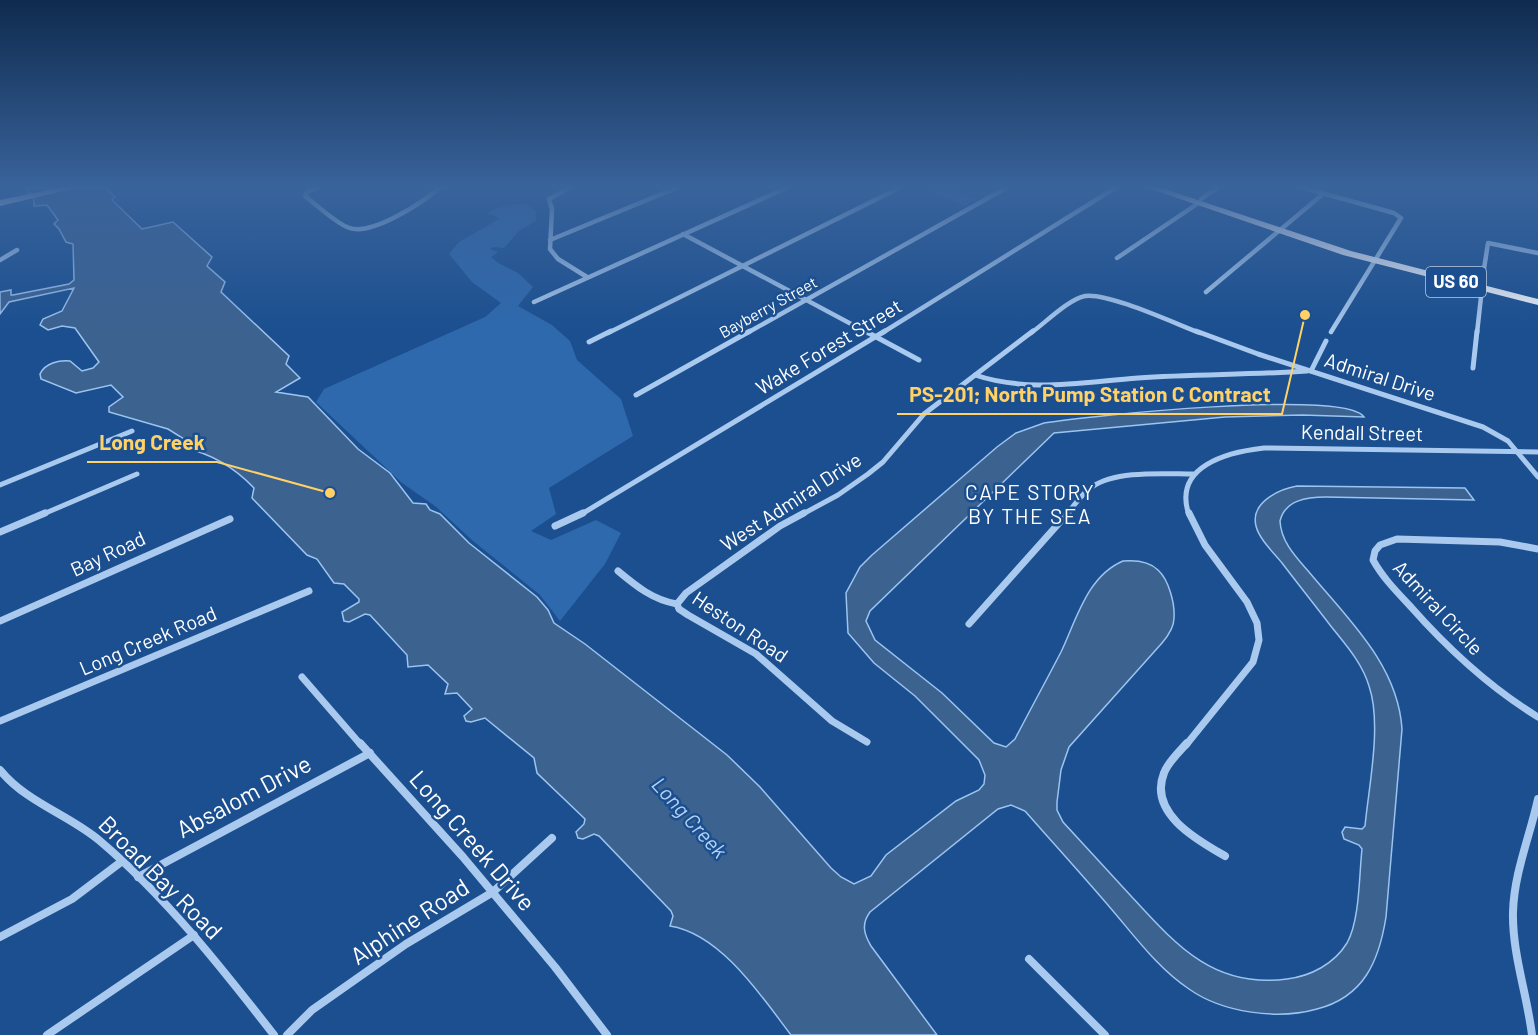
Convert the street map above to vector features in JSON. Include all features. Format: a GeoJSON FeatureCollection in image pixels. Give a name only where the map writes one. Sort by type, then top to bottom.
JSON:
{"type":"FeatureCollection","features":[{"type":"Feature","properties":{"kind":"highway","name":"US 60"},"geometry":{"type":"LineString","coordinates":[[1305,236],[1538,302]]}},
{"type":"Feature","properties":{"kind":"highway","name":"US 60"},"geometry":{"type":"LineString","coordinates":[[1482,285],[1538,296]]}},
{"type":"Feature","properties":{"kind":"street"},"geometry":{"type":"LineString","coordinates":[[550,236],[550,249],[555,256],[587,277]]}},
{"type":"Feature","properties":{"kind":"street"},"geometry":{"type":"LineString","coordinates":[[550,240],[559,236]]}},
{"type":"Feature","properties":{"kind":"street"},"geometry":{"type":"LineString","coordinates":[[534,302],[678,236]]}},
{"type":"Feature","properties":{"kind":"street"},"geometry":{"type":"LineString","coordinates":[[687,236],[919,360]]}},
{"type":"Feature","properties":{"kind":"street"},"geometry":{"type":"LineString","coordinates":[[589,342],[802,236]]}},
{"type":"Feature","properties":{"kind":"street","name":"Bayberry Street"},"geometry":{"type":"LineString","coordinates":[[636,395],[920,236]]}},
{"type":"Feature","properties":{"kind":"street","name":"Wake Forest Street"},"geometry":{"type":"LineString","coordinates":[[555,526],[592,509],[1040,236]]}},
{"type":"Feature","properties":{"kind":"street"},"geometry":{"type":"LineString","coordinates":[[1117,258],[1148,236]]}},
{"type":"Feature","properties":{"kind":"street"},"geometry":{"type":"LineString","coordinates":[[1206,292],[1272,236]]}},
{"type":"Feature","properties":{"kind":"street"},"geometry":{"type":"LineString","coordinates":[[1331,332],[1390,236]]}},
{"type":"Feature","properties":{"kind":"street"},"geometry":{"type":"LineString","coordinates":[[1473,368],[1488,243],[1538,253]]}},
{"type":"Feature","properties":{"kind":"street"},"geometry":{"type":"LineString","coordinates":[[0,260],[17,250]]}},
{"type":"Feature","properties":{"kind":"street","name":"Admiral Drive"},"geometry":{"type":"LineString","coordinates":[[1090,295],[1103,297],[1206,336],[1483,427],[1500,435],[1518,452],[1538,477]]}},
{"type":"Feature","properties":{"kind":"street","name":"West Admiral Drive"},"geometry":{"type":"LineString","coordinates":[[677,604],[686,592],[780,526],[838,495],[868,474],[883,462],[924,414],[1073,301],[1090,295]]}},
{"type":"Feature","properties":{"kind":"street"},"geometry":{"type":"LineString","coordinates":[[975,375],[1004,383],[1040,385],[1136,378],[1311,371],[1326,341]]}},
{"type":"Feature","properties":{"kind":"street"},"geometry":{"type":"LineString","coordinates":[[0,484],[132,431]]}},
{"type":"Feature","properties":{"kind":"street","name":"Kendall Street"},"geometry":{"type":"LineString","coordinates":[[1193,474],[1209,462],[1223,456],[1256,449],[1538,452]]}},
{"type":"Feature","properties":{"kind":"street"},"geometry":{"type":"LineString","coordinates":[[0,532],[136,474]]}},
{"type":"Feature","properties":{"kind":"street"},"geometry":{"type":"LineString","coordinates":[[969,624],[1091,487],[1116,477],[1193,474]]}},
{"type":"Feature","properties":{"kind":"street"},"geometry":{"type":"LineString","coordinates":[[1193,474],[1185,489],[1184,498],[1189,519],[1250,607],[1258,629],[1259,640],[1253,662],[1164,771],[1159,789],[1164,807],[1176,821],[1195,838],[1225,856]]}},
{"type":"Feature","properties":{"kind":"street","name":"Bay Road"},"geometry":{"type":"LineString","coordinates":[[0,621],[230,519]]}},
{"type":"Feature","properties":{"kind":"street","name":"Admiral Circle"},"geometry":{"type":"LineString","coordinates":[[1538,549],[1500,542],[1397,539],[1381,543],[1376,548],[1373,560],[1387,581],[1448,646],[1503,695],[1538,717]]}},
{"type":"Feature","properties":{"kind":"street","name":"Heston Road"},"geometry":{"type":"LineString","coordinates":[[618,571],[650,596],[659,601],[677,604],[679,609],[688,615],[756,654],[832,722],[867,742]]}},
{"type":"Feature","properties":{"kind":"street","name":"Long Creek Road"},"geometry":{"type":"LineString","coordinates":[[0,722],[309,591]]}},
{"type":"Feature","properties":{"kind":"street","name":"Long Creek Drive"},"geometry":{"type":"LineString","coordinates":[[302,677],[493,892],[607,1035]]}},
{"type":"Feature","properties":{"kind":"street","name":"Absalom Drive"},"geometry":{"type":"LineString","coordinates":[[138,878],[246,817],[370,753]]}},
{"type":"Feature","properties":{"kind":"street","name":"Broad Bay Road"},"geometry":{"type":"LineString","coordinates":[[0,770],[20,792],[71,819],[98,839],[194,935],[274,1035]]}},
{"type":"Feature","properties":{"kind":"street"},"geometry":{"type":"LineString","coordinates":[[1532,1035],[1514,938],[1513,912],[1515,889],[1538,799]]}},
{"type":"Feature","properties":{"kind":"street","name":"Alphine Road"},"geometry":{"type":"LineString","coordinates":[[287,1035],[312,1010],[406,944],[493,892],[552,838]]}},
{"type":"Feature","properties":{"kind":"street"},"geometry":{"type":"LineString","coordinates":[[0,937],[72,899],[121,862]]}},
{"type":"Feature","properties":{"kind":"street"},"geometry":{"type":"LineString","coordinates":[[47,1035],[194,935]]}},
{"type":"Feature","properties":{"kind":"street"},"geometry":{"type":"LineString","coordinates":[[1029,959],[1106,1035]]}},
{"type":"Feature","properties":{"kind":"shaded area"},"geometry":{"type":"Polygon","coordinates":[[[469,236],[514,236],[504,248],[490,249],[498,252],[491,257],[518,273],[533,287],[518,306],[552,325],[570,341],[577,360],[621,399],[633,436],[549,488],[556,514],[531,531],[551,540],[596,520],[621,533],[605,564],[560,621],[540,595],[473,541],[435,506],[402,483],[316,402],[324,389],[485,317],[501,303],[472,282],[449,254],[459,242],[469,236]]]}},
{"type":"Feature","properties":{"kind":"water"},"geometry":{"type":"Polygon","coordinates":[[[63,236],[189,236],[212,257],[207,266],[225,282],[221,292],[289,356],[286,364],[300,378],[276,392],[308,397],[358,449],[390,473],[413,503],[426,504],[430,510],[440,514],[469,543],[537,597],[548,610],[554,623],[585,644],[727,755],[760,787],[831,868],[854,884],[871,876],[886,855],[956,801],[979,790],[984,784],[985,775],[979,760],[915,696],[874,663],[848,633],[846,593],[860,567],[872,555],[997,447],[1016,433],[1044,423],[1109,415],[1265,405],[1312,405],[1347,409],[1364,417],[1302,415],[1225,417],[1054,433],[870,611],[866,621],[875,640],[942,693],[994,743],[1006,747],[1015,739],[1061,652],[1084,600],[1100,577],[1123,561],[1142,562],[1154,567],[1162,574],[1170,592],[1174,612],[1172,628],[1162,643],[1069,747],[1061,770],[1057,810],[1063,822],[1148,914],[1198,960],[1238,977],[1261,980],[1287,979],[1313,972],[1329,963],[1342,950],[1351,933],[1357,910],[1362,849],[1359,845],[1344,839],[1342,832],[1345,827],[1362,829],[1365,826],[1375,736],[1373,701],[1366,677],[1347,646],[1263,541],[1256,526],[1257,510],[1268,498],[1297,486],[1465,488],[1474,500],[1326,497],[1304,499],[1287,508],[1280,521],[1283,536],[1290,549],[1369,644],[1391,684],[1398,706],[1402,729],[1386,917],[1379,948],[1366,975],[1347,996],[1317,1009],[1302,1012],[1268,1014],[1251,1012],[1218,1004],[1203,997],[1178,981],[1158,963],[1025,811],[1011,805],[998,809],[870,912],[865,921],[865,933],[871,946],[937,1035],[791,1035],[739,969],[723,954],[689,931],[670,926],[673,916],[671,911],[599,836],[594,834],[583,839],[578,838],[576,832],[584,824],[585,819],[537,773],[534,758],[485,718],[466,721],[464,716],[472,709],[457,693],[445,694],[448,684],[428,665],[408,667],[407,655],[370,615],[365,614],[349,622],[344,621],[342,612],[359,602],[359,599],[344,584],[334,583],[317,559],[307,555],[252,498],[254,488],[247,481],[214,458],[185,448],[184,439],[168,429],[109,412],[109,407],[123,397],[111,385],[76,393],[41,379],[42,370],[53,363],[70,361],[82,371],[93,368],[99,362],[75,328],[62,326],[48,330],[40,325],[43,319],[62,311],[74,288],[9,302],[0,314],[0,292],[11,290],[11,295],[13,295],[69,284],[74,280],[73,244],[66,242],[63,236]]]}},
{"type":"Feature","properties":{"kind":"place","name":"PS-201; North Pump Station C Contract"},"geometry":{"type":"Point","coordinates":[1305,315]}},
{"type":"Feature","properties":{"kind":"place","name":"Long Creek"},"geometry":{"type":"Point","coordinates":[330,493]}},
{"type":"Feature","properties":{"kind":"district","name":"CAPE STORY BY THE SEA"},"geometry":{"type":"Point","coordinates":[1030,505]}}]}
